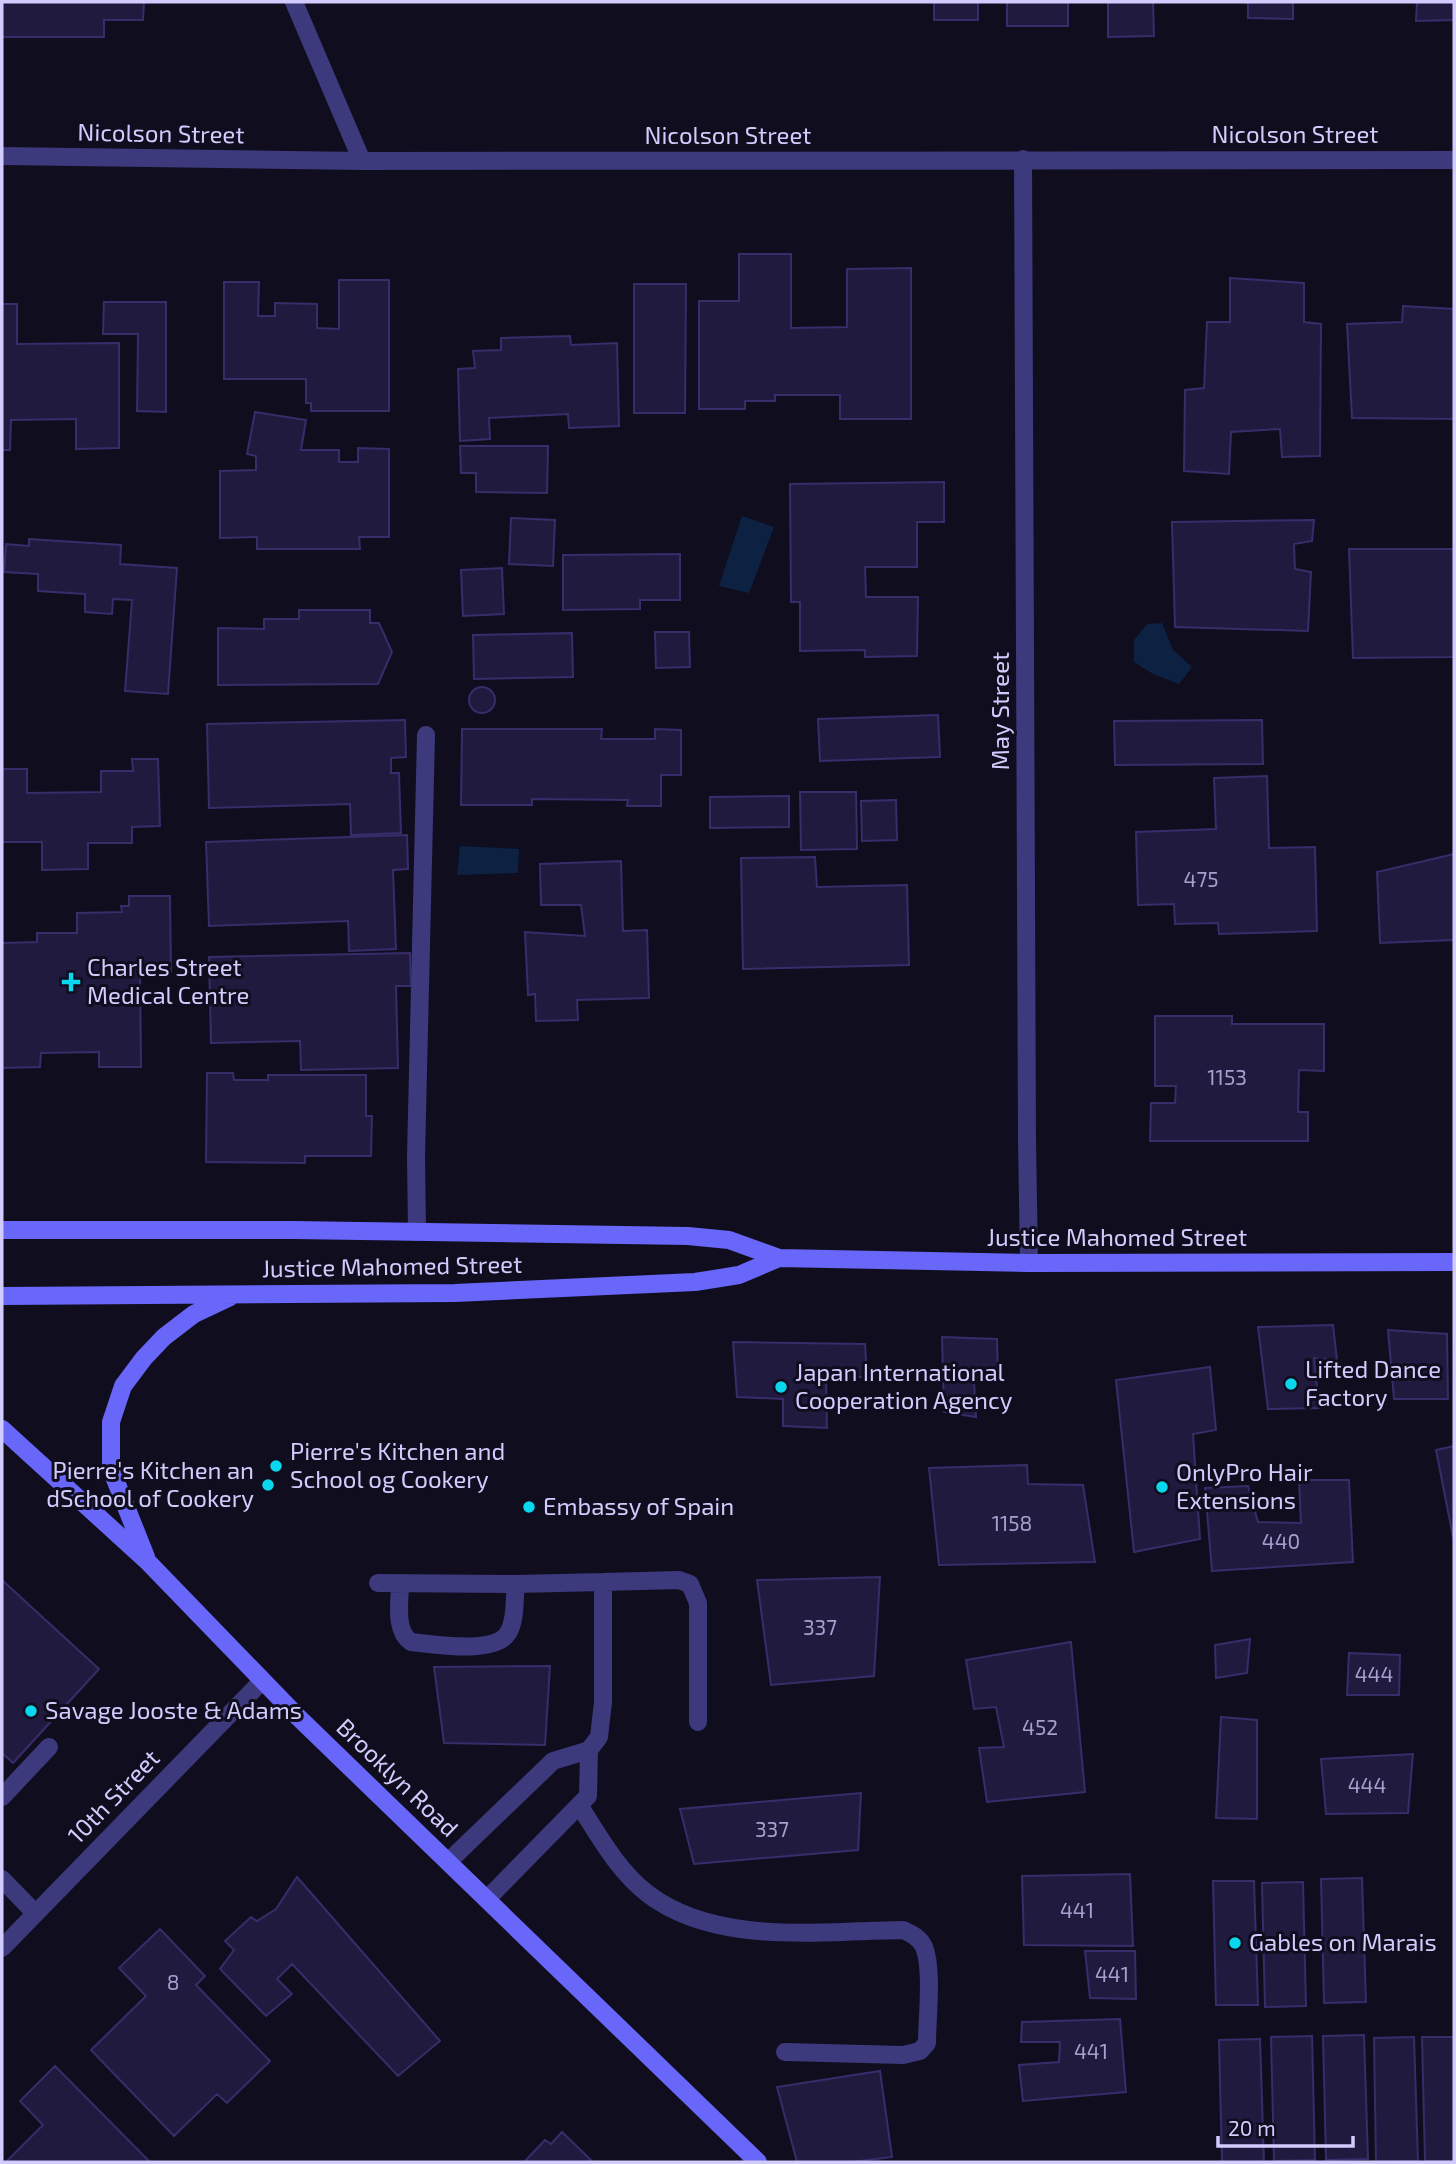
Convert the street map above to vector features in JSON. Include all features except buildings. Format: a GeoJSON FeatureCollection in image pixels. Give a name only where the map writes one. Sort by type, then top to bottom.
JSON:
{"type":"FeatureCollection","features":[{"type":"Feature","properties":{"kind":"main road","name":"Justice Mahomed Street"},"geometry":{"type":"LineString","coordinates":[[2,1230],[417,1231],[688,1236],[729,1240],[779,1258],[1029,1263],[1454,1262]]}},
{"type":"Feature","properties":{"kind":"main road","name":"Justice Mahomed Street"},"geometry":{"type":"LineString","coordinates":[[2,1296],[455,1293],[695,1282],[739,1275],[779,1258]]}},
{"type":"Feature","properties":{"kind":"main road"},"geometry":{"type":"LineString","coordinates":[[147,1561],[111,1469],[111,1422],[123,1386],[164,1337],[194,1314],[236,1294]]}},
{"type":"Feature","properties":{"kind":"main road","name":"Brooklyn Road"},"geometry":{"type":"LineString","coordinates":[[2,1429],[147,1561],[262,1681],[758,2162]]}},
{"type":"Feature","properties":{"kind":"street"},"geometry":{"type":"LineString","coordinates":[[294,2],[362,161]]}},
{"type":"Feature","properties":{"kind":"street","name":"Nicolson Street"},"geometry":{"type":"LineString","coordinates":[[2,156],[362,161],[1454,160]]}},
{"type":"Feature","properties":{"kind":"street","name":"May Street"},"geometry":{"type":"LineString","coordinates":[[1023,159],[1029,1263]]}},
{"type":"Feature","properties":{"kind":"street"},"geometry":{"type":"LineString","coordinates":[[417,1231],[426,735]]}},
{"type":"Feature","properties":{"kind":"street"},"geometry":{"type":"LineString","coordinates":[[378,1583],[516,1584],[679,1580],[690,1584],[698,1602],[698,1722]]}},
{"type":"Feature","properties":{"kind":"street"},"geometry":{"type":"LineString","coordinates":[[448,1862],[553,1761],[589,1750],[599,1737],[603,1702],[603,1582]]}},
{"type":"Feature","properties":{"kind":"street"},"geometry":{"type":"LineString","coordinates":[[400,1583],[401,1629],[404,1638],[411,1642],[480,1646],[500,1642],[507,1635],[512,1623],[516,1584]]}},
{"type":"Feature","properties":{"kind":"street","name":"10th Street"},"geometry":{"type":"LineString","coordinates":[[2,1948],[262,1681]]}},
{"type":"Feature","properties":{"kind":"street"},"geometry":{"type":"LineString","coordinates":[[2,1797],[49,1747]]}},
{"type":"Feature","properties":{"kind":"street"},"geometry":{"type":"LineString","coordinates":[[487,1899],[588,1796],[589,1750]]}},
{"type":"Feature","properties":{"kind":"street"},"geometry":{"type":"LineString","coordinates":[[579,1805],[618,1863],[647,1893],[699,1922],[732,1929],[788,1932],[903,1930],[916,1936],[925,1948],[928,1975],[927,2043],[920,2051],[903,2054],[785,2052]]}},
{"type":"Feature","properties":{"kind":"street"},"geometry":{"type":"LineString","coordinates":[[2,1879],[36,1913]]}},
{"type":"Feature","properties":{"kind":"water"},"geometry":{"type":"Polygon","coordinates":[[[742,516],[774,527],[749,593],[719,586],[742,516]]]}},
{"type":"Feature","properties":{"kind":"water"},"geometry":{"type":"Polygon","coordinates":[[[1162,623],[1173,650],[1192,667],[1179,684],[1153,674],[1134,662],[1134,640],[1147,624],[1162,623]]]}},
{"type":"Feature","properties":{"kind":"water"},"geometry":{"type":"Polygon","coordinates":[[[460,846],[519,849],[518,873],[457,875],[460,846]]]}},
{"type":"Feature","properties":{"kind":"place","name":"Charles Street Medical Centre"},"geometry":{"type":"Point","coordinates":[71,982]}},
{"type":"Feature","properties":{"kind":"place","name":"Lifted Dance Factory"},"geometry":{"type":"Point","coordinates":[1291,1384]}},
{"type":"Feature","properties":{"kind":"place","name":"Japan International Cooperation Agency"},"geometry":{"type":"Point","coordinates":[781,1387]}},
{"type":"Feature","properties":{"kind":"place","name":"Pierre's Kitchen and School og Cookery"},"geometry":{"type":"Point","coordinates":[276,1466]}},
{"type":"Feature","properties":{"kind":"place","name":"Pierre's Kitchen an dSchool of Cookery"},"geometry":{"type":"Point","coordinates":[268,1485]}},
{"type":"Feature","properties":{"kind":"place","name":"OnlyPro Hair Extensions"},"geometry":{"type":"Point","coordinates":[1162,1487]}},
{"type":"Feature","properties":{"kind":"place","name":"Embassy of Spain"},"geometry":{"type":"Point","coordinates":[529,1507]}},
{"type":"Feature","properties":{"kind":"place","name":"Savage Jooste & Adams"},"geometry":{"type":"Point","coordinates":[31,1711]}},
{"type":"Feature","properties":{"kind":"place","name":"Gables on Marais"},"geometry":{"type":"Point","coordinates":[1235,1943]}}]}
